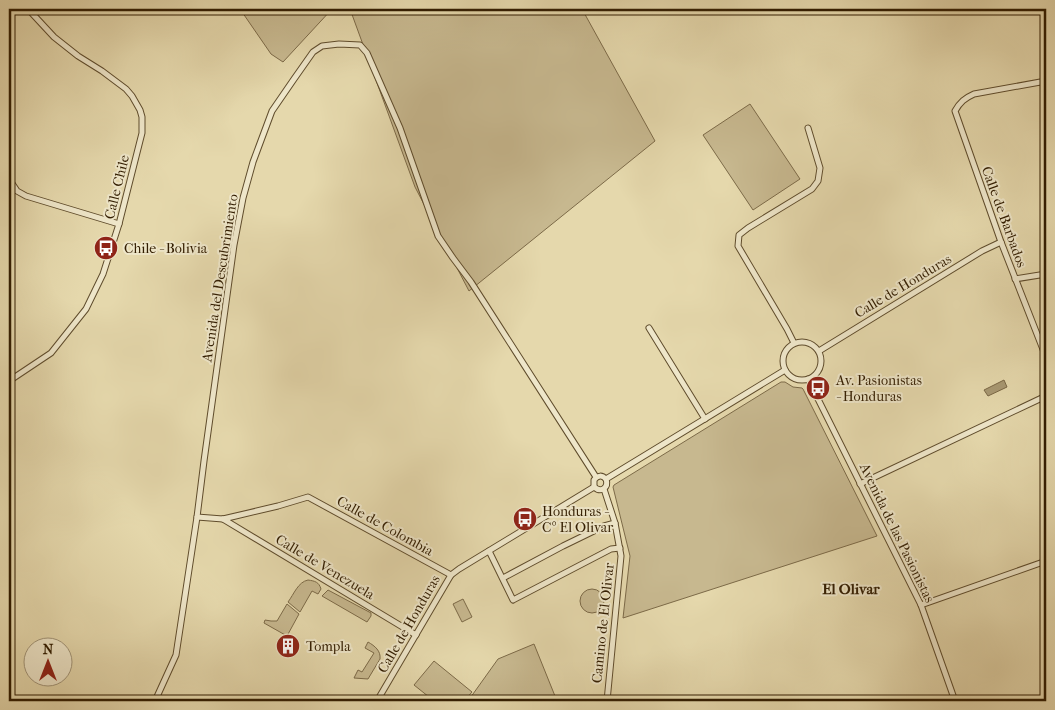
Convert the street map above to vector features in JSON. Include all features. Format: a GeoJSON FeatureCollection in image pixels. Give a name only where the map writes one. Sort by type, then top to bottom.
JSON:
{"type":"FeatureCollection","features":[{"type":"Feature","properties":{"kind":"street","name":"Calle Chile"},"geometry":{"type":"LineString","coordinates":[[9,381],[52,353],[86,309],[103,274],[119,224],[142,133],[140,110],[126,89],[54,37],[28,9]]}},
{"type":"Feature","properties":{"kind":"street","name":"Avenida del Descubrimiento"},"geometry":{"type":"LineString","coordinates":[[155,701],[176,655],[234,245],[243,198],[253,162],[272,111],[313,52],[322,46],[340,44],[360,45],[367,53],[400,128],[438,236],[471,282],[596,477]]}},
{"type":"Feature","properties":{"kind":"street","name":"Calle de Barbados"},"geometry":{"type":"LineString","coordinates":[[1046,81],[974,94],[965,98],[955,111],[1001,242],[1046,357]]}},
{"type":"Feature","properties":{"kind":"street"},"geometry":{"type":"LineString","coordinates":[[794,343],[738,246],[739,235],[812,189],[818,181],[820,168],[808,128]]}},
{"type":"Feature","properties":{"kind":"street"},"geometry":{"type":"LineString","coordinates":[[9,179],[17,191],[26,196],[119,224]]}},
{"type":"Feature","properties":{"kind":"street","name":"Calle de Honduras"},"geometry":{"type":"LineString","coordinates":[[819,351],[982,251],[1001,242]]}},
{"type":"Feature","properties":{"kind":"street"},"geometry":{"type":"LineString","coordinates":[[1015,279],[1046,274]]}},
{"type":"Feature","properties":{"kind":"street"},"geometry":{"type":"LineString","coordinates":[[649,328],[705,419]]}},
{"type":"Feature","properties":{"kind":"street"},"geometry":{"type":"LineString","coordinates":[[800,341],[810,343],[819,351],[820,368],[817,373],[808,379],[794,379],[782,364],[784,351],[794,343],[800,341]]}},
{"type":"Feature","properties":{"kind":"street"},"geometry":{"type":"LineString","coordinates":[[606,479],[785,370]]}},
{"type":"Feature","properties":{"kind":"street","name":"Avenida de las Pasionistas"},"geometry":{"type":"LineString","coordinates":[[808,379],[921,605],[955,701]]}},
{"type":"Feature","properties":{"kind":"street"},"geometry":{"type":"LineString","coordinates":[[860,484],[1046,396]]}},
{"type":"Feature","properties":{"kind":"street"},"geometry":{"type":"LineString","coordinates":[[600,476],[606,479],[608,483],[604,489],[600,490],[594,487],[596,477],[600,476]]}},
{"type":"Feature","properties":{"kind":"street","name":"Calle de Honduras"},"geometry":{"type":"LineString","coordinates":[[377,701],[451,575],[594,487]]}},
{"type":"Feature","properties":{"kind":"street","name":"Camino de El Olivar"},"geometry":{"type":"LineString","coordinates":[[604,489],[615,523],[621,556],[607,701]]}},
{"type":"Feature","properties":{"kind":"street","name":"Calle de Colombia"},"geometry":{"type":"LineString","coordinates":[[223,519],[308,498],[451,575]]}},
{"type":"Feature","properties":{"kind":"street"},"geometry":{"type":"LineString","coordinates":[[197,517],[223,519]]}},
{"type":"Feature","properties":{"kind":"street","name":"Calle de Venezuela"},"geometry":{"type":"LineString","coordinates":[[223,519],[416,635]]}},
{"type":"Feature","properties":{"kind":"street"},"geometry":{"type":"LineString","coordinates":[[503,578],[563,546],[604,526],[615,523]]}},
{"type":"Feature","properties":{"kind":"street"},"geometry":{"type":"LineString","coordinates":[[489,551],[513,600],[611,549],[620,548]]}},
{"type":"Feature","properties":{"kind":"street"},"geometry":{"type":"LineString","coordinates":[[921,605],[1046,561]]}},
{"type":"Feature","properties":{"kind":"shaded area"},"geometry":{"type":"Polygon","coordinates":[[[240,9],[332,9],[283,62],[271,54],[240,9]]]}},
{"type":"Feature","properties":{"kind":"shaded area"},"geometry":{"type":"Polygon","coordinates":[[[350,9],[582,9],[655,141],[469,291],[415,187],[350,9]]]}},
{"type":"Feature","properties":{"kind":"shaded area"},"geometry":{"type":"Polygon","coordinates":[[[750,104],[800,179],[753,210],[703,135],[750,104]]]}},
{"type":"Feature","properties":{"kind":"shaded area"},"geometry":{"type":"Polygon","coordinates":[[[1004,380],[1007,387],[988,396],[984,390],[1004,380]]]}},
{"type":"Feature","properties":{"kind":"shaded area"},"geometry":{"type":"Polygon","coordinates":[[[781,382],[803,389],[877,536],[623,618],[630,556],[614,485],[781,382]]]}},
{"type":"Feature","properties":{"kind":"shaded area"},"geometry":{"type":"Polygon","coordinates":[[[308,580],[316,582],[321,589],[318,594],[312,591],[300,612],[288,602],[299,586],[308,580]]]}},
{"type":"Feature","properties":{"kind":"shaded area"},"geometry":{"type":"Polygon","coordinates":[[[592,589],[600,593],[604,601],[600,609],[592,613],[584,609],[580,601],[584,593],[592,589]]]}},
{"type":"Feature","properties":{"kind":"shaded area"},"geometry":{"type":"Polygon","coordinates":[[[328,590],[371,613],[367,622],[322,596],[328,590]]]}},
{"type":"Feature","properties":{"kind":"shaded area"},"geometry":{"type":"Polygon","coordinates":[[[463,599],[472,617],[462,622],[453,604],[463,599]]]}},
{"type":"Feature","properties":{"kind":"shaded area"},"geometry":{"type":"Polygon","coordinates":[[[287,604],[299,614],[287,636],[264,623],[265,620],[277,621],[287,604]]]}},
{"type":"Feature","properties":{"kind":"shaded area"},"geometry":{"type":"Polygon","coordinates":[[[368,642],[377,649],[380,659],[368,679],[354,678],[358,670],[362,672],[374,653],[365,648],[368,642]]]}},
{"type":"Feature","properties":{"kind":"shaded area"},"geometry":{"type":"Polygon","coordinates":[[[534,644],[557,701],[468,701],[498,659],[534,644]]]}},
{"type":"Feature","properties":{"kind":"shaded area"},"geometry":{"type":"Polygon","coordinates":[[[434,661],[472,692],[464,701],[434,701],[414,685],[434,661]]]}},
{"type":"Feature","properties":{"kind":"place","name":"Chile - Bolivia"},"geometry":{"type":"Point","coordinates":[106,248]}},
{"type":"Feature","properties":{"kind":"place","name":"Av. Pasionistas - Honduras"},"geometry":{"type":"Point","coordinates":[818,388]}},
{"type":"Feature","properties":{"kind":"place","name":"Honduras - Cº El Olivar"},"geometry":{"type":"Point","coordinates":[525,519]}},
{"type":"Feature","properties":{"kind":"place","name":"Tompla"},"geometry":{"type":"Point","coordinates":[288,646]}},
{"type":"Feature","properties":{"kind":"district","name":"El Olivar"},"geometry":{"type":"Point","coordinates":[851,589]}}]}
